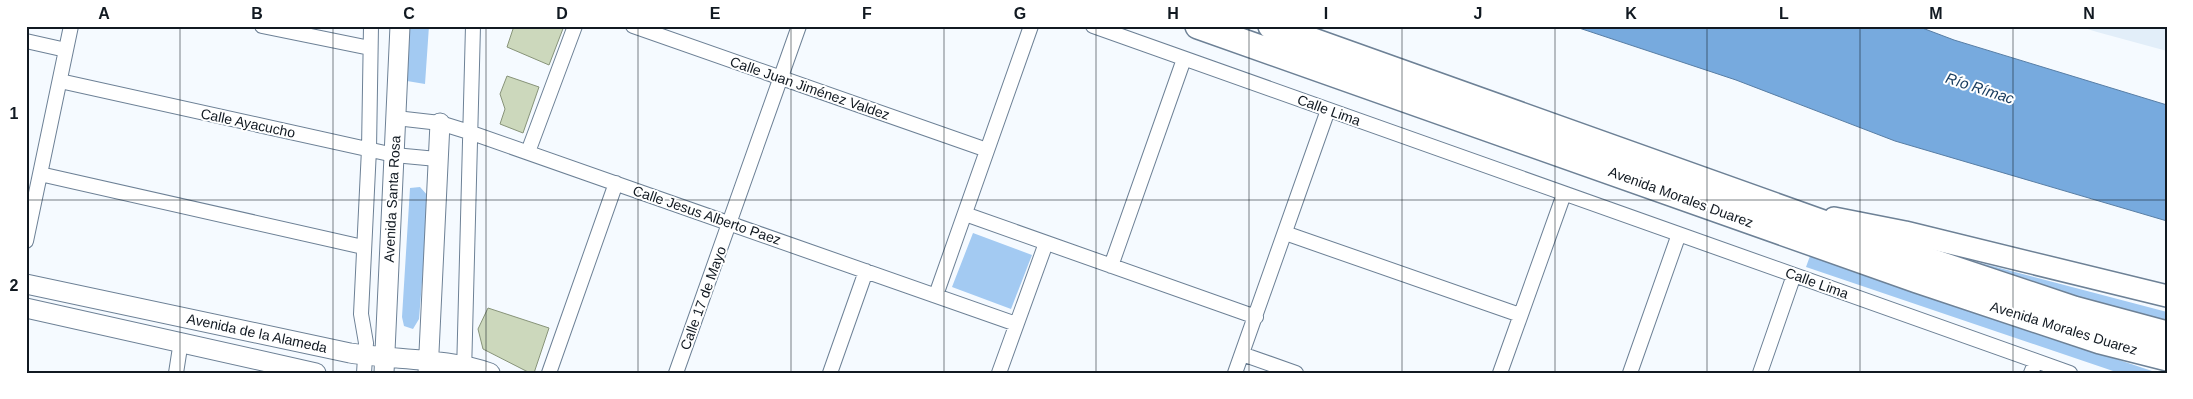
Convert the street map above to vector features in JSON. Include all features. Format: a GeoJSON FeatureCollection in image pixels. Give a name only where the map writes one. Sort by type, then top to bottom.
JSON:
{"type":"FeatureCollection","features":[{"type":"Feature","properties":{"kind":"highway","name":"Avenida Morales Duarez"},"geometry":{"type":"LineString","coordinates":[[1198,26],[1917,280],[2100,341],[2167,358]]}},
{"type":"Feature","properties":{"kind":"highway","name":"Avenida Morales Duarez"},"geometry":{"type":"LineString","coordinates":[[1271,26],[1784,209],[2074,308],[2167,334]]}},
{"type":"Feature","properties":{"kind":"main road"},"geometry":{"type":"LineString","coordinates":[[1784,209],[1905,232],[2167,296]]}},
{"type":"Feature","properties":{"kind":"street"},"geometry":{"type":"LineString","coordinates":[[26,241],[71,26]]}},
{"type":"Feature","properties":{"kind":"street"},"geometry":{"type":"LineString","coordinates":[[262,26],[370,48]]}},
{"type":"Feature","properties":{"kind":"street"},"geometry":{"type":"LineString","coordinates":[[365,364],[361,314],[369,149],[371,26]]}},
{"type":"Feature","properties":{"kind":"street","name":"Avenida Santa Rosa"},"geometry":{"type":"LineString","coordinates":[[385,366],[400,26]]}},
{"type":"Feature","properties":{"kind":"street"},"geometry":{"type":"LineString","coordinates":[[464,370],[473,26]]}},
{"type":"Feature","properties":{"kind":"street"},"geometry":{"type":"LineString","coordinates":[[528,152],[575,26]]}},
{"type":"Feature","properties":{"kind":"street","name":"Calle Juan Jiménez Valdez"},"geometry":{"type":"LineString","coordinates":[[633,26],[987,150]]}},
{"type":"Feature","properties":{"kind":"street","name":"Calle 17 de Mayo"},"geometry":{"type":"LineString","coordinates":[[676,373],[799,26]]}},
{"type":"Feature","properties":{"kind":"street"},"geometry":{"type":"LineString","coordinates":[[936,295],[1031,26]]}},
{"type":"Feature","properties":{"kind":"street","name":"Calle Lima"},"geometry":{"type":"LineString","coordinates":[[1093,26],[1794,275],[2034,367],[2070,373]]}},
{"type":"Feature","properties":{"kind":"street"},"geometry":{"type":"LineString","coordinates":[[26,41],[66,50]]}},
{"type":"Feature","properties":{"kind":"street"},"geometry":{"type":"LineString","coordinates":[[1111,266],[1184,58]]}},
{"type":"Feature","properties":{"kind":"street","name":"Calle Ayacucho"},"geometry":{"type":"LineString","coordinates":[[60,81],[394,155],[438,158]]}},
{"type":"Feature","properties":{"kind":"street"},"geometry":{"type":"LineString","coordinates":[[1235,373],[1328,110]]}},
{"type":"Feature","properties":{"kind":"street","name":"Calle Jesus Alberto Paez"},"geometry":{"type":"LineString","coordinates":[[396,118],[440,123],[469,132],[1016,324]]}},
{"type":"Feature","properties":{"kind":"street"},"geometry":{"type":"LineString","coordinates":[[428,367],[440,123]]}},
{"type":"Feature","properties":{"kind":"street"},"geometry":{"type":"LineString","coordinates":[[40,174],[363,247]]}},
{"type":"Feature","properties":{"kind":"street"},"geometry":{"type":"LineString","coordinates":[[549,373],[616,184]]}},
{"type":"Feature","properties":{"kind":"street"},"geometry":{"type":"LineString","coordinates":[[1500,373],[1564,194]]}},
{"type":"Feature","properties":{"kind":"street"},"geometry":{"type":"LineString","coordinates":[[965,214],[1256,317]]}},
{"type":"Feature","properties":{"kind":"street"},"geometry":{"type":"LineString","coordinates":[[1285,233],[1520,315]]}},
{"type":"Feature","properties":{"kind":"street"},"geometry":{"type":"LineString","coordinates":[[1630,373],[1679,234]]}},
{"type":"Feature","properties":{"kind":"street"},"geometry":{"type":"LineString","coordinates":[[999,373],[1046,243]]}},
{"type":"Feature","properties":{"kind":"street"},"geometry":{"type":"LineString","coordinates":[[830,373],[866,271]]}},
{"type":"Feature","properties":{"kind":"street"},"geometry":{"type":"LineString","coordinates":[[1760,373],[1794,275]]}},
{"type":"Feature","properties":{"kind":"street","name":"Avenida de la Alameda"},"geometry":{"type":"LineString","coordinates":[[26,284],[365,364],[428,367],[490,373]]}},
{"type":"Feature","properties":{"kind":"street"},"geometry":{"type":"LineString","coordinates":[[92,322],[97,300]]}},
{"type":"Feature","properties":{"kind":"street","name":"Avenida de la Alameda"},"geometry":{"type":"LineString","coordinates":[[26,308],[181,341],[316,373]]}},
{"type":"Feature","properties":{"kind":"street"},"geometry":{"type":"LineString","coordinates":[[176,373],[181,341]]}},
{"type":"Feature","properties":{"kind":"street"},"geometry":{"type":"LineString","coordinates":[[1242,354],[1296,373]]}},
{"type":"Feature","properties":{"kind":"shaded area"},"geometry":{"type":"Polygon","coordinates":[[[410,26],[429,26],[425,84],[407,81],[410,26]]]}},
{"type":"Feature","properties":{"kind":"shaded area"},"geometry":{"type":"Polygon","coordinates":[[[2078,26],[2167,26],[2167,51],[2097,32],[2078,26]]]}},
{"type":"Feature","properties":{"kind":"shaded area"},"geometry":{"type":"Polygon","coordinates":[[[420,187],[429,197],[419,319],[413,329],[404,326],[402,317],[410,188],[420,187]]]}},
{"type":"Feature","properties":{"kind":"shaded area"},"geometry":{"type":"Polygon","coordinates":[[[973,233],[1032,255],[1011,309],[952,287],[973,233]]]}},
{"type":"Feature","properties":{"kind":"shaded area"},"geometry":{"type":"Polygon","coordinates":[[[1916,246],[2167,312],[2167,328],[1916,246]]]}},
{"type":"Feature","properties":{"kind":"shaded area"},"geometry":{"type":"Polygon","coordinates":[[[1810,256],[2159,373],[2119,373],[1806,267],[1810,256]]]}},
{"type":"Feature","properties":{"kind":"water","name":"Río Rímac"},"geometry":{"type":"Polygon","coordinates":[[[1573,26],[1917,26],[1954,40],[2167,105],[2167,221],[1895,141],[1736,80],[1573,26]]]}},
{"type":"Feature","properties":{"kind":"building"},"geometry":{"type":"Polygon","coordinates":[[[514,26],[564,26],[549,65],[507,47],[514,26]]]}},
{"type":"Feature","properties":{"kind":"building"},"geometry":{"type":"Polygon","coordinates":[[[507,76],[539,87],[523,133],[500,124],[505,109],[500,94],[507,76]]]}},
{"type":"Feature","properties":{"kind":"building"},"geometry":{"type":"Polygon","coordinates":[[[488,308],[549,328],[534,373],[530,373],[483,349],[478,329],[488,308]]]}}]}
